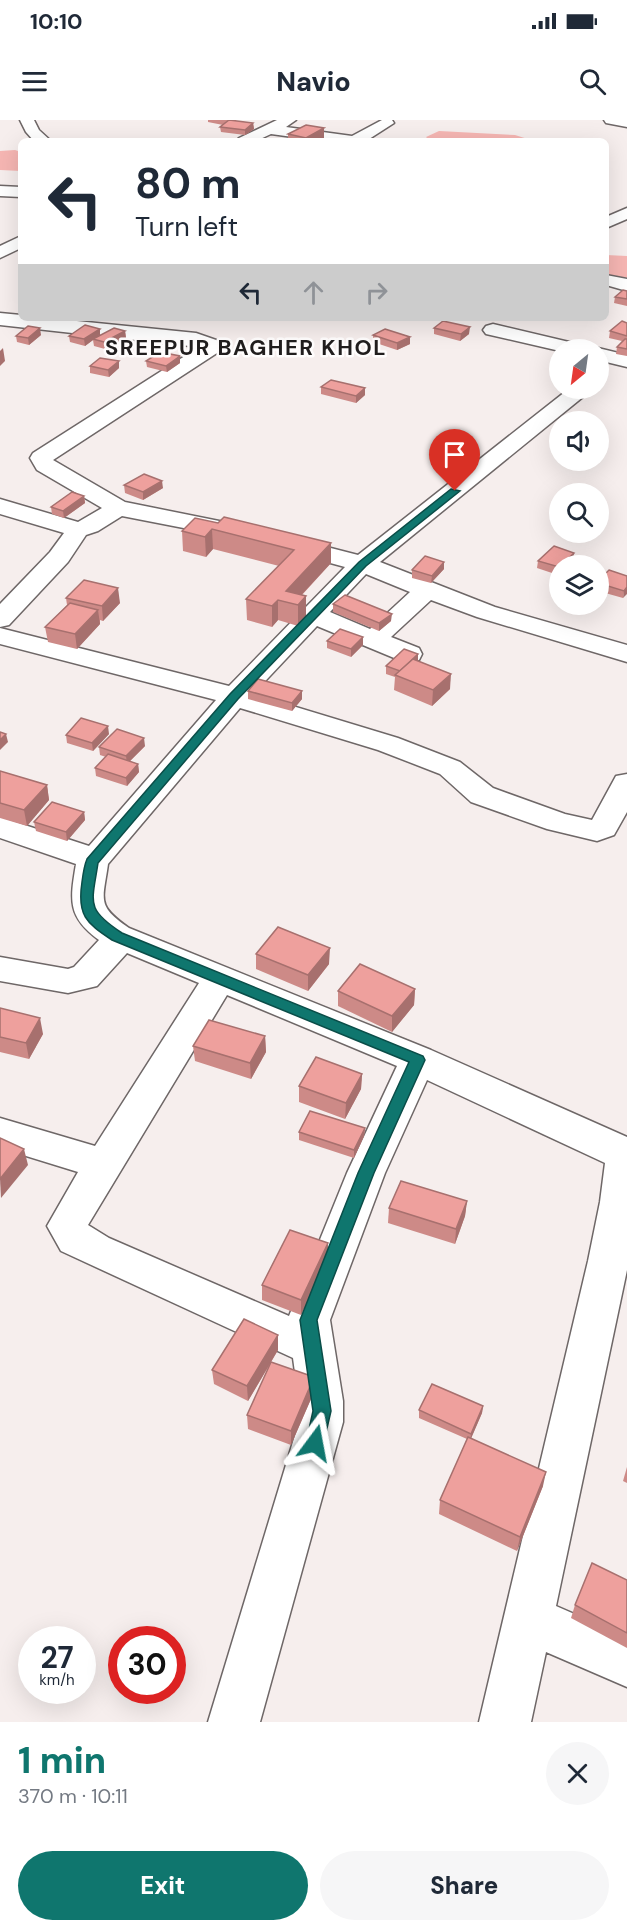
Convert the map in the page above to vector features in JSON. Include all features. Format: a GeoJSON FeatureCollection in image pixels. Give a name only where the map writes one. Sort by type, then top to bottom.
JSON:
{"type":"FeatureCollection","features":[{"type":"Feature","properties":{"kind":"street"},"geometry":{"type":"LineString","coordinates":[[27,120],[33,132],[40,138]]}},
{"type":"Feature","properties":{"kind":"street"},"geometry":{"type":"LineString","coordinates":[[250,138],[289,120]]}},
{"type":"Feature","properties":{"kind":"street"},"geometry":{"type":"LineString","coordinates":[[611,120],[627,123]]}},
{"type":"Feature","properties":{"kind":"street"},"geometry":{"type":"LineString","coordinates":[[360,138],[387,123]]}},
{"type":"Feature","properties":{"kind":"street"},"geometry":{"type":"LineString","coordinates":[[269,129],[333,138]]}},
{"type":"Feature","properties":{"kind":"street"},"geometry":{"type":"LineString","coordinates":[[0,191],[18,192]]}},
{"type":"Feature","properties":{"kind":"street"},"geometry":{"type":"LineString","coordinates":[[609,222],[627,213]]}},
{"type":"Feature","properties":{"kind":"street"},"geometry":{"type":"LineString","coordinates":[[0,254],[18,243]]}},
{"type":"Feature","properties":{"kind":"street"},"geometry":{"type":"LineString","coordinates":[[609,281],[627,285]]}},
{"type":"Feature","properties":{"kind":"street"},"geometry":{"type":"LineString","coordinates":[[0,319],[18,321]]}},
{"type":"Feature","properties":{"kind":"street"},"geometry":{"type":"LineString","coordinates":[[20,321],[196,339],[212,345],[210,349],[172,375],[41,458],[45,465],[118,508],[262,538],[363,564],[486,612],[627,654]]}},
{"type":"Feature","properties":{"kind":"street"},"geometry":{"type":"LineString","coordinates":[[493,330],[549,343]]}},
{"type":"Feature","properties":{"kind":"street"},"geometry":{"type":"LineString","coordinates":[[609,357],[624,360]]}},
{"type":"Feature","properties":{"kind":"street"},"geometry":{"type":"LineString","coordinates":[[609,370],[624,360]]}},
{"type":"Feature","properties":{"kind":"street"},"geometry":{"type":"LineString","coordinates":[[505,1722],[551,1529],[626,1174],[624,1140],[418,1060],[121,938],[97,923],[90,915],[86,904],[92,862],[234,696],[363,564],[570,399]]}},
{"type":"Feature","properties":{"kind":"street"},"geometry":{"type":"LineString","coordinates":[[0,506],[78,530],[90,526],[118,508]]}},
{"type":"Feature","properties":{"kind":"street"},"geometry":{"type":"LineString","coordinates":[[0,619],[59,557],[78,530]]}},
{"type":"Feature","properties":{"kind":"street"},"geometry":{"type":"LineString","coordinates":[[373,640],[427,590]]}},
{"type":"Feature","properties":{"kind":"street"},"geometry":{"type":"LineString","coordinates":[[314,615],[409,654]]}},
{"type":"Feature","properties":{"kind":"street"},"geometry":{"type":"LineString","coordinates":[[0,636],[234,696],[388,744],[435,761],[458,773],[482,795],[558,822],[591,831],[603,828],[627,783]]}},
{"type":"Feature","properties":{"kind":"street"},"geometry":{"type":"LineString","coordinates":[[0,827],[78,852],[92,862]]}},
{"type":"Feature","properties":{"kind":"street"},"geometry":{"type":"LineString","coordinates":[[0,969],[68,981],[85,977],[121,938]]}},
{"type":"Feature","properties":{"kind":"street"},"geometry":{"type":"LineString","coordinates":[[220,978],[68,1221],[68,1231],[75,1239],[94,1250],[313,1347]]}},
{"type":"Feature","properties":{"kind":"street"},"geometry":{"type":"LineString","coordinates":[[234,1722],[321,1422],[321,1401],[309,1320],[311,1312],[366,1173],[418,1060]]}},
{"type":"Feature","properties":{"kind":"street"},"geometry":{"type":"LineString","coordinates":[[0,1133],[104,1164]]}},
{"type":"Feature","properties":{"kind":"street"},"geometry":{"type":"LineString","coordinates":[[529,1620],[627,1662]]}},
{"type":"Feature","properties":{"kind":"shaded area"},"geometry":{"type":"Polygon","coordinates":[[[439,131],[515,135],[524,138],[427,138],[439,131]]]}},
{"type":"Feature","properties":{"kind":"shaded area"},"geometry":{"type":"Polygon","coordinates":[[[0,151],[18,151],[18,171],[0,170],[0,151]]]}},
{"type":"Feature","properties":{"kind":"shaded area"},"geometry":{"type":"Polygon","coordinates":[[[609,255],[627,256],[627,278],[609,275],[609,255]]]}},
{"type":"Feature","properties":{"kind":"building"},"geometry":{"type":"Polygon","coordinates":[[[229,120],[253,123],[245,130],[220,127],[229,120]]]}},
{"type":"Feature","properties":{"kind":"building"},"geometry":{"type":"Polygon","coordinates":[[[306,125],[324,128],[306,138],[288,134],[306,125]]]}},
{"type":"Feature","properties":{"kind":"building"},"geometry":{"type":"Polygon","coordinates":[[[623,290],[627,291],[627,299],[615,297],[623,290]]]}},
{"type":"Feature","properties":{"kind":"building"},"geometry":{"type":"Polygon","coordinates":[[[443,321],[470,327],[461,334],[434,328],[443,321]]]}},
{"type":"Feature","properties":{"kind":"building"},"geometry":{"type":"Polygon","coordinates":[[[622,321],[627,323],[627,336],[610,331],[622,321]]]}},
{"type":"Feature","properties":{"kind":"building"},"geometry":{"type":"Polygon","coordinates":[[[85,325],[100,329],[84,339],[69,336],[85,325]]]}},
{"type":"Feature","properties":{"kind":"building"},"geometry":{"type":"Polygon","coordinates":[[[28,326],[40,328],[28,338],[16,336],[28,326]]]}},
{"type":"Feature","properties":{"kind":"building"},"geometry":{"type":"Polygon","coordinates":[[[114,328],[125,331],[104,342],[93,339],[114,328]]]}},
{"type":"Feature","properties":{"kind":"building"},"geometry":{"type":"Polygon","coordinates":[[[385,329],[410,337],[397,343],[373,335],[385,329]]]}},
{"type":"Feature","properties":{"kind":"building"},"geometry":{"type":"Polygon","coordinates":[[[627,339],[627,349],[617,347],[627,339]]]}},
{"type":"Feature","properties":{"kind":"building"},"geometry":{"type":"Polygon","coordinates":[[[160,352],[180,356],[166,366],[146,361],[160,352]]]}},
{"type":"Feature","properties":{"kind":"building"},"geometry":{"type":"Polygon","coordinates":[[[100,358],[119,361],[108,370],[90,366],[100,358]]]}},
{"type":"Feature","properties":{"kind":"building"},"geometry":{"type":"Polygon","coordinates":[[[331,380],[365,388],[356,396],[321,387],[331,380]]]}},
{"type":"Feature","properties":{"kind":"building"},"geometry":{"type":"Polygon","coordinates":[[[144,474],[162,481],[143,492],[124,485],[144,474]]]}},
{"type":"Feature","properties":{"kind":"building"},"geometry":{"type":"Polygon","coordinates":[[[72,492],[84,496],[63,511],[51,507],[72,492]]]}},
{"type":"Feature","properties":{"kind":"building"},"geometry":{"type":"Polygon","coordinates":[[[224,517],[331,543],[286,591],[306,596],[298,605],[278,600],[272,606],[246,599],[294,550],[212,529],[205,537],[182,531],[195,518],[218,523],[224,517]]]}},
{"type":"Feature","properties":{"kind":"building"},"geometry":{"type":"Polygon","coordinates":[[[554,546],[574,553],[572,555],[549,555],[549,564],[538,561],[554,546]]]}},
{"type":"Feature","properties":{"kind":"building"},"geometry":{"type":"Polygon","coordinates":[[[425,556],[444,562],[432,576],[412,570],[425,556]]]}},
{"type":"Feature","properties":{"kind":"building"},"geometry":{"type":"Polygon","coordinates":[[[609,570],[627,576],[627,587],[624,591],[609,586],[609,570]]]}},
{"type":"Feature","properties":{"kind":"building"},"geometry":{"type":"Polygon","coordinates":[[[84,580],[118,588],[102,606],[66,598],[84,580]]]}},
{"type":"Feature","properties":{"kind":"building"},"geometry":{"type":"Polygon","coordinates":[[[345,595],[392,614],[379,623],[333,604],[345,595]]]}},
{"type":"Feature","properties":{"kind":"building"},"geometry":{"type":"Polygon","coordinates":[[[70,603],[98,610],[75,634],[45,627],[70,603]]]}},
{"type":"Feature","properties":{"kind":"building"},"geometry":{"type":"Polygon","coordinates":[[[340,629],[363,637],[351,649],[327,641],[340,629]]]}},
{"type":"Feature","properties":{"kind":"building"},"geometry":{"type":"Polygon","coordinates":[[[404,649],[418,654],[400,671],[386,666],[404,649]]]}},
{"type":"Feature","properties":{"kind":"building"},"geometry":{"type":"Polygon","coordinates":[[[413,659],[451,674],[433,690],[395,675],[413,659]]]}},
{"type":"Feature","properties":{"kind":"building"},"geometry":{"type":"Polygon","coordinates":[[[258,679],[302,691],[292,703],[248,691],[258,679]]]}},
{"type":"Feature","properties":{"kind":"building"},"geometry":{"type":"Polygon","coordinates":[[[81,718],[108,726],[92,743],[66,735],[81,718]]]}},
{"type":"Feature","properties":{"kind":"building"},"geometry":{"type":"Polygon","coordinates":[[[117,729],[144,738],[126,756],[99,747],[117,729]]]}},
{"type":"Feature","properties":{"kind":"building"},"geometry":{"type":"Polygon","coordinates":[[[0,732],[6,734],[0,740],[0,732]]]}},
{"type":"Feature","properties":{"kind":"building"},"geometry":{"type":"Polygon","coordinates":[[[108,754],[138,764],[126,778],[95,768],[108,754]]]}},
{"type":"Feature","properties":{"kind":"building"},"geometry":{"type":"Polygon","coordinates":[[[0,771],[47,785],[24,810],[0,803],[0,771]]]}},
{"type":"Feature","properties":{"kind":"building"},"geometry":{"type":"Polygon","coordinates":[[[52,802],[84,812],[66,832],[34,822],[52,802]]]}},
{"type":"Feature","properties":{"kind":"building"},"geometry":{"type":"Polygon","coordinates":[[[278,927],[330,948],[308,975],[256,954],[278,927]]]}},
{"type":"Feature","properties":{"kind":"building"},"geometry":{"type":"Polygon","coordinates":[[[360,964],[415,989],[392,1016],[338,991],[360,964]]]}},
{"type":"Feature","properties":{"kind":"building"},"geometry":{"type":"Polygon","coordinates":[[[0,1008],[40,1018],[26,1043],[0,1037],[0,1008]]]}},
{"type":"Feature","properties":{"kind":"building"},"geometry":{"type":"Polygon","coordinates":[[[209,1020],[265,1036],[250,1063],[193,1046],[209,1020]]]}},
{"type":"Feature","properties":{"kind":"building"},"geometry":{"type":"Polygon","coordinates":[[[316,1057],[362,1074],[346,1103],[299,1086],[316,1057]]]}},
{"type":"Feature","properties":{"kind":"building"},"geometry":{"type":"Polygon","coordinates":[[[310,1111],[365,1128],[354,1150],[299,1132],[310,1111]]]}},
{"type":"Feature","properties":{"kind":"building"},"geometry":{"type":"Polygon","coordinates":[[[0,1138],[24,1149],[0,1179],[0,1138]]]}},
{"type":"Feature","properties":{"kind":"building"},"geometry":{"type":"Polygon","coordinates":[[[401,1181],[467,1201],[456,1229],[389,1208],[401,1181]]]}},
{"type":"Feature","properties":{"kind":"building"},"geometry":{"type":"Polygon","coordinates":[[[290,1230],[328,1243],[301,1300],[262,1285],[290,1230]]]}},
{"type":"Feature","properties":{"kind":"building"},"geometry":{"type":"Polygon","coordinates":[[[244,1319],[278,1335],[247,1386],[212,1370],[244,1319]]]}},
{"type":"Feature","properties":{"kind":"building"},"geometry":{"type":"Polygon","coordinates":[[[271,1362],[314,1377],[291,1431],[247,1415],[271,1362]]]}},
{"type":"Feature","properties":{"kind":"building"},"geometry":{"type":"Polygon","coordinates":[[[432,1384],[483,1406],[471,1434],[419,1410],[432,1384]]]}},
{"type":"Feature","properties":{"kind":"building"},"geometry":{"type":"Polygon","coordinates":[[[468,1437],[546,1472],[520,1537],[440,1500],[468,1437]]]}},
{"type":"Feature","properties":{"kind":"building"},"geometry":{"type":"Polygon","coordinates":[[[592,1563],[627,1580],[627,1633],[575,1605],[592,1563]]]}},
{"type":"Feature","properties":{"kind":"district","name":"SREEPUR BAGHER KHOL"},"geometry":{"type":"Point","coordinates":[246,347]}},
{"type":"Feature","properties":{"kind":"route"},"geometry":{"type":"LineString","coordinates":[[315,1443],[322,1411],[309,1320],[311,1312],[366,1173],[418,1060],[220,978],[138,947],[97,923],[90,915],[86,904],[87,892],[92,862],[234,696],[363,564],[455,491]]}}]}
